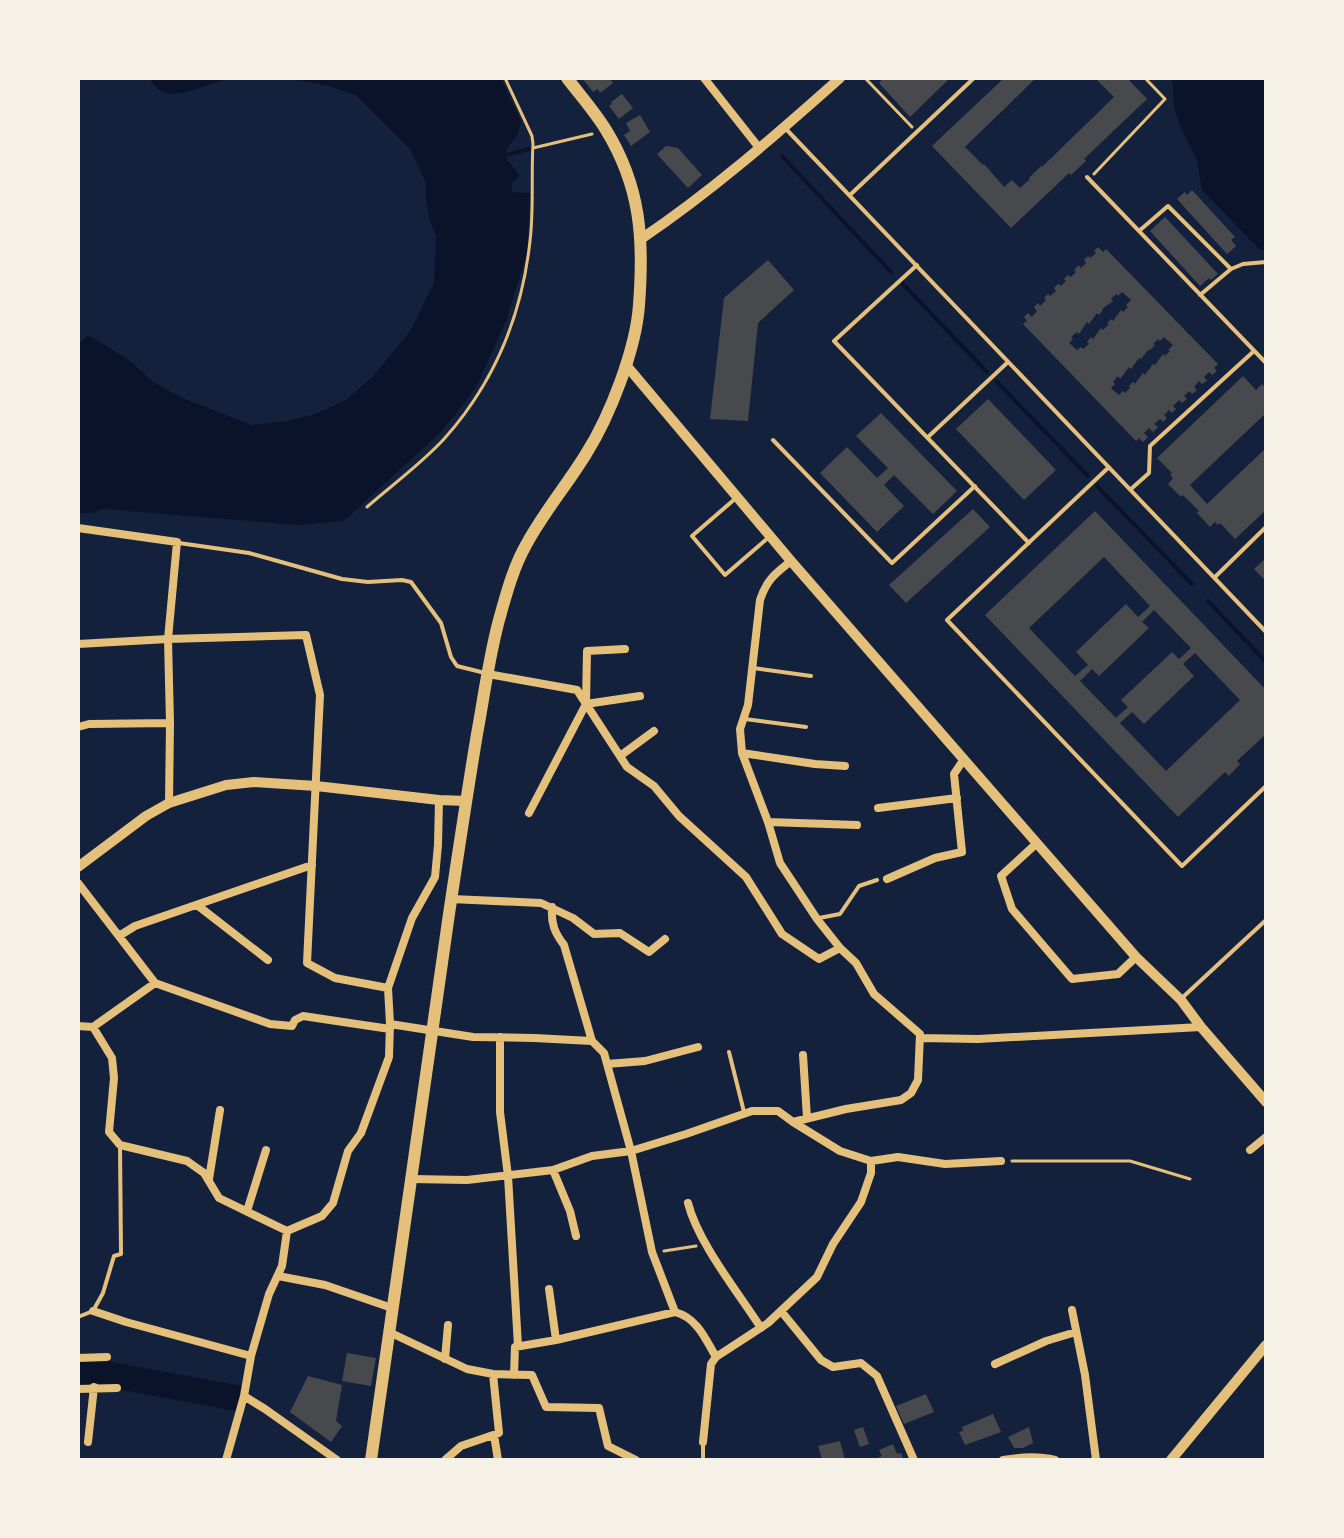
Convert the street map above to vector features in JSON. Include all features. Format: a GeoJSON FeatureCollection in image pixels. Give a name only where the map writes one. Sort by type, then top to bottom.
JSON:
{"type":"FeatureCollection","features":[{"type":"Feature","properties":{"kind":"main road"},"geometry":{"type":"LineString","coordinates":[[371,1460],[451,899],[498,623],[526,544],[588,452],[603,422],[635,336],[641,239],[635,195],[623,162],[605,129],[567,78]]}},
{"type":"Feature","properties":{"kind":"street"},"geometry":{"type":"LineString","coordinates":[[704,78],[760,149]]}},
{"type":"Feature","properties":{"kind":"street"},"geometry":{"type":"LineString","coordinates":[[641,239],[760,149],[840,78]]}},
{"type":"Feature","properties":{"kind":"street"},"geometry":{"type":"LineString","coordinates":[[626,365],[791,561],[1136,957],[1181,1000],[1266,1102]]}},
{"type":"Feature","properties":{"kind":"street"},"geometry":{"type":"LineString","coordinates":[[78,528],[177,542],[168,639],[169,803]]}},
{"type":"Feature","properties":{"kind":"street"},"geometry":{"type":"LineString","coordinates":[[791,561],[771,577],[760,600],[753,668],[745,719],[740,729],[742,753],[780,863],[817,919],[856,963],[874,994],[921,1038],[918,1080],[911,1093],[901,1100],[793,1122]]}},
{"type":"Feature","properties":{"kind":"street"},"geometry":{"type":"LineString","coordinates":[[78,644],[306,635],[320,695],[307,963],[335,978],[388,988]]}},
{"type":"Feature","properties":{"kind":"street"},"geometry":{"type":"LineString","coordinates":[[529,813],[586,704],[587,651],[625,649]]}},
{"type":"Feature","properties":{"kind":"street"},"geometry":{"type":"LineString","coordinates":[[488,674],[577,690],[627,767],[654,786],[679,816],[746,877],[782,934],[819,959],[840,948]]}},
{"type":"Feature","properties":{"kind":"street"},"geometry":{"type":"LineString","coordinates":[[586,704],[640,696]]}},
{"type":"Feature","properties":{"kind":"street"},"geometry":{"type":"LineString","coordinates":[[78,727],[89,724],[170,723]]}},
{"type":"Feature","properties":{"kind":"street"},"geometry":{"type":"LineString","coordinates":[[620,756],[654,731]]}},
{"type":"Feature","properties":{"kind":"street"},"geometry":{"type":"LineString","coordinates":[[742,753],[845,766]]}},
{"type":"Feature","properties":{"kind":"street"},"geometry":{"type":"LineString","coordinates":[[882,880],[935,858],[962,852],[954,774],[964,759]]}},
{"type":"Feature","properties":{"kind":"street"},"geometry":{"type":"LineString","coordinates":[[78,867],[146,816],[169,803],[226,785],[254,782],[316,786],[466,801]]}},
{"type":"Feature","properties":{"kind":"street"},"geometry":{"type":"LineString","coordinates":[[878,808],[957,798]]}},
{"type":"Feature","properties":{"kind":"street"},"geometry":{"type":"LineString","coordinates":[[93,1027],[112,1058],[114,1078],[109,1132],[120,1145],[187,1161],[204,1173],[219,1198],[287,1231],[322,1216],[333,1203],[348,1151],[361,1133],[389,1057],[388,988],[412,918],[435,877],[439,800]]}},
{"type":"Feature","properties":{"kind":"street"},"geometry":{"type":"LineString","coordinates":[[768,822],[857,825]]}},
{"type":"Feature","properties":{"kind":"street"},"geometry":{"type":"LineString","coordinates":[[1037,843],[1001,876],[1012,909],[1072,979],[1118,974],[1136,957]]}},
{"type":"Feature","properties":{"kind":"street"},"geometry":{"type":"LineString","coordinates":[[119,936],[135,926],[312,865]]}},
{"type":"Feature","properties":{"kind":"street"},"geometry":{"type":"LineString","coordinates":[[78,883],[155,983],[270,1024],[292,1026],[295,1020],[303,1016],[473,1037],[592,1041]]}},
{"type":"Feature","properties":{"kind":"street"},"geometry":{"type":"LineString","coordinates":[[451,899],[541,903],[573,918],[594,934],[620,933],[649,952],[665,939]]}},
{"type":"Feature","properties":{"kind":"street"},"geometry":{"type":"LineString","coordinates":[[197,905],[268,960]]}},
{"type":"Feature","properties":{"kind":"street"},"geometry":{"type":"LineString","coordinates":[[552,907],[554,932],[564,945],[592,1041],[604,1053],[631,1151],[652,1252],[675,1312]]}},
{"type":"Feature","properties":{"kind":"street"},"geometry":{"type":"LineString","coordinates":[[78,1026],[93,1027],[155,983]]}},
{"type":"Feature","properties":{"kind":"street"},"geometry":{"type":"LineString","coordinates":[[921,1038],[978,1039],[1201,1027]]}},
{"type":"Feature","properties":{"kind":"street"},"geometry":{"type":"LineString","coordinates":[[500,1037],[500,1112],[508,1176],[518,1346]]}},
{"type":"Feature","properties":{"kind":"street"},"geometry":{"type":"LineString","coordinates":[[607,1064],[645,1061],[698,1047]]}},
{"type":"Feature","properties":{"kind":"street"},"geometry":{"type":"LineString","coordinates":[[803,1055],[807,1118]]}},
{"type":"Feature","properties":{"kind":"street"},"geometry":{"type":"LineString","coordinates":[[209,1179],[220,1110]]}},
{"type":"Feature","properties":{"kind":"street"},"geometry":{"type":"LineString","coordinates":[[411,1179],[467,1180],[553,1170],[592,1156],[631,1151],[752,1111],[778,1111],[840,1151],[871,1161],[898,1157],[945,1164],[1001,1161]]}},
{"type":"Feature","properties":{"kind":"street"},"geometry":{"type":"LineString","coordinates":[[1250,1150],[1266,1137]]}},
{"type":"Feature","properties":{"kind":"street"},"geometry":{"type":"LineString","coordinates":[[247,1211],[266,1150]]}},
{"type":"Feature","properties":{"kind":"street"},"geometry":{"type":"LineString","coordinates":[[703,1442],[711,1364],[716,1357],[761,1328],[817,1277],[833,1244],[861,1202],[871,1173],[871,1161]]}},
{"type":"Feature","properties":{"kind":"street"},"geometry":{"type":"LineString","coordinates":[[553,1170],[570,1211],[576,1236]]}},
{"type":"Feature","properties":{"kind":"street"},"geometry":{"type":"LineString","coordinates":[[688,1203],[706,1244],[761,1328]]}},
{"type":"Feature","properties":{"kind":"street"},"geometry":{"type":"LineString","coordinates":[[226,1460],[244,1396],[251,1356],[269,1294],[282,1266],[287,1231]]}},
{"type":"Feature","properties":{"kind":"street"},"geometry":{"type":"LineString","coordinates":[[278,1276],[325,1285],[392,1308]]}},
{"type":"Feature","properties":{"kind":"street"},"geometry":{"type":"LineString","coordinates":[[549,1289],[556,1340]]}},
{"type":"Feature","properties":{"kind":"street"},"geometry":{"type":"LineString","coordinates":[[1072,1310],[1085,1375],[1096,1460]]}},
{"type":"Feature","properties":{"kind":"street"},"geometry":{"type":"LineString","coordinates":[[93,1311],[251,1356]]}},
{"type":"Feature","properties":{"kind":"street"},"geometry":{"type":"LineString","coordinates":[[781,1311],[821,1360],[833,1367],[861,1363],[877,1376],[914,1460]]}},
{"type":"Feature","properties":{"kind":"street"},"geometry":{"type":"LineString","coordinates":[[514,1375],[515,1347],[675,1312],[686,1315],[697,1325],[716,1357]]}},
{"type":"Feature","properties":{"kind":"street"},"geometry":{"type":"LineString","coordinates":[[445,1359],[448,1325]]}},
{"type":"Feature","properties":{"kind":"street"},"geometry":{"type":"LineString","coordinates":[[389,1332],[467,1369],[493,1374],[532,1375],[546,1407],[599,1408],[608,1446],[636,1460]]}},
{"type":"Feature","properties":{"kind":"street"},"geometry":{"type":"LineString","coordinates":[[995,1364],[1046,1341],[1076,1332]]}},
{"type":"Feature","properties":{"kind":"street"},"geometry":{"type":"LineString","coordinates":[[1171,1460],[1266,1345]]}},
{"type":"Feature","properties":{"kind":"street"},"geometry":{"type":"LineString","coordinates":[[78,1358],[107,1357]]}},
{"type":"Feature","properties":{"kind":"street"},"geometry":{"type":"LineString","coordinates":[[449,1459],[461,1446],[499,1433],[493,1374]]}},
{"type":"Feature","properties":{"kind":"street"},"geometry":{"type":"LineString","coordinates":[[88,1442],[94,1387]]}},
{"type":"Feature","properties":{"kind":"street"},"geometry":{"type":"LineString","coordinates":[[78,1389],[117,1388]]}},
{"type":"Feature","properties":{"kind":"street"},"geometry":{"type":"LineString","coordinates":[[244,1396],[337,1460]]}},
{"type":"Feature","properties":{"kind":"street"},"geometry":{"type":"LineString","coordinates":[[494,1435],[498,1460]]}},
{"type":"Feature","properties":{"kind":"street"},"geometry":{"type":"LineString","coordinates":[[1003,1460],[1055,1460]]}},
{"type":"Feature","properties":{"kind":"lane"},"geometry":{"type":"LineString","coordinates":[[850,195],[974,78]]}},
{"type":"Feature","properties":{"kind":"lane"},"geometry":{"type":"LineString","coordinates":[[785,128],[1266,632]]}},
{"type":"Feature","properties":{"kind":"lane"},"geometry":{"type":"LineString","coordinates":[[1088,178],[1266,363]]}},
{"type":"Feature","properties":{"kind":"lane"},"geometry":{"type":"LineString","coordinates":[[1139,231],[1168,206],[1231,269]]}},
{"type":"Feature","properties":{"kind":"lane"},"geometry":{"type":"LineString","coordinates":[[1200,295],[1231,269],[1243,264],[1266,262]]}},
{"type":"Feature","properties":{"kind":"lane"},"geometry":{"type":"LineString","coordinates":[[917,265],[834,341],[1029,543]]}},
{"type":"Feature","properties":{"kind":"lane"},"geometry":{"type":"LineString","coordinates":[[1131,489],[1149,473],[1150,446],[1254,351]]}},
{"type":"Feature","properties":{"kind":"lane"},"geometry":{"type":"LineString","coordinates":[[928,437],[1008,362]]}},
{"type":"Feature","properties":{"kind":"lane"},"geometry":{"type":"LineString","coordinates":[[773,440],[892,563],[975,486]]}},
{"type":"Feature","properties":{"kind":"lane"},"geometry":{"type":"LineString","coordinates":[[1109,467],[947,620],[1182,866],[1266,786]]}},
{"type":"Feature","properties":{"kind":"lane"},"geometry":{"type":"LineString","coordinates":[[737,496],[692,536],[725,575],[771,535]]}},
{"type":"Feature","properties":{"kind":"lane"},"geometry":{"type":"LineString","coordinates":[[1215,577],[1266,527]]}},
{"type":"Feature","properties":{"kind":"lane"},"geometry":{"type":"LineString","coordinates":[[177,542],[249,553],[342,579],[411,582],[441,623],[451,657],[457,666],[488,674]]}},
{"type":"Feature","properties":{"kind":"lane"},"geometry":{"type":"LineString","coordinates":[[753,668],[811,676]]}},
{"type":"Feature","properties":{"kind":"lane"},"geometry":{"type":"LineString","coordinates":[[745,719],[806,727]]}},
{"type":"Feature","properties":{"kind":"lane"},"geometry":{"type":"LineString","coordinates":[[817,919],[840,914],[859,886],[882,880]]}},
{"type":"Feature","properties":{"kind":"lane"},"geometry":{"type":"LineString","coordinates":[[1181,1000],[1266,920]]}},
{"type":"Feature","properties":{"kind":"lane"},"geometry":{"type":"LineString","coordinates":[[729,1052],[744,1114]]}},
{"type":"Feature","properties":{"kind":"lane"},"geometry":{"type":"LineString","coordinates":[[78,1317],[93,1311],[103,1293],[114,1256],[121,1254],[120,1145]]}},
{"type":"Feature","properties":{"kind":"lane"},"geometry":{"type":"LineString","coordinates":[[703,1442],[703,1460]]}},
{"type":"Feature","properties":{"kind":"path"},"geometry":{"type":"LineString","coordinates":[[367,507],[443,440],[472,404],[501,355],[518,304],[530,245],[533,148],[532,136],[505,78]]}},
{"type":"Feature","properties":{"kind":"path"},"geometry":{"type":"LineString","coordinates":[[865,78],[917,132]]}},
{"type":"Feature","properties":{"kind":"path"},"geometry":{"type":"LineString","coordinates":[[1088,178],[1165,99],[1145,78]]}},
{"type":"Feature","properties":{"kind":"path"},"geometry":{"type":"LineString","coordinates":[[533,148],[605,129]]}},
{"type":"Feature","properties":{"kind":"path"},"geometry":{"type":"LineString","coordinates":[[1001,1161],[1130,1161],[1190,1179]]}},
{"type":"Feature","properties":{"kind":"path"},"geometry":{"type":"LineString","coordinates":[[652,1252],[706,1244]]}},
{"type":"Feature","properties":{"kind":"water"},"geometry":{"type":"Polygon","coordinates":[[[150,78],[249,78],[221,81],[171,94],[156,87],[150,78]]]}},
{"type":"Feature","properties":{"kind":"water"},"geometry":{"type":"Polygon","coordinates":[[[267,78],[501,78],[521,121],[518,134],[506,150],[507,160],[519,174],[512,183],[512,192],[530,193],[527,254],[506,321],[479,381],[441,432],[342,521],[298,525],[103,509],[78,513],[78,345],[88,335],[180,397],[252,425],[287,421],[315,414],[346,400],[372,377],[410,332],[434,283],[436,236],[426,201],[426,183],[410,149],[356,95],[329,86],[267,78]]]}},
{"type":"Feature","properties":{"kind":"water"},"geometry":{"type":"Polygon","coordinates":[[[1172,78],[1266,78],[1266,251],[1259,249],[1202,190],[1197,160],[1174,107],[1172,78]]]}},
{"type":"Feature","properties":{"kind":"building"},"geometry":{"type":"Polygon","coordinates":[[[582,78],[609,78],[613,83],[600,93],[598,89],[593,92],[582,78]]]}},
{"type":"Feature","properties":{"kind":"building"},"geometry":{"type":"Polygon","coordinates":[[[883,78],[950,78],[910,117],[879,83],[883,78]]]}},
{"type":"Feature","properties":{"kind":"building"},"geometry":{"type":"Polygon","coordinates":[[[1004,78],[1036,78],[965,147],[1004,187],[1012,180],[1020,188],[1114,97],[1095,78],[1127,78],[1147,99],[1084,159],[1086,161],[1011,228],[932,146],[1004,78]]]}},
{"type":"Feature","properties":{"kind":"building"},"geometry":{"type":"Polygon","coordinates":[[[622,94],[633,108],[619,119],[609,106],[622,94]]]}},
{"type":"Feature","properties":{"kind":"building"},"geometry":{"type":"Polygon","coordinates":[[[640,115],[650,132],[631,146],[624,135],[630,131],[626,123],[640,115]]]}},
{"type":"Feature","properties":{"kind":"building"},"geometry":{"type":"Polygon","coordinates":[[[666,146],[678,148],[702,175],[688,188],[657,154],[666,146]]]}},
{"type":"Feature","properties":{"kind":"building"},"geometry":{"type":"Polygon","coordinates":[[[1192,190],[1235,237],[1231,240],[1236,246],[1227,254],[1177,199],[1192,190]]]}},
{"type":"Feature","properties":{"kind":"building"},"geometry":{"type":"Polygon","coordinates":[[[1165,217],[1218,274],[1211,280],[1209,278],[1200,286],[1150,231],[1165,217]]]}},
{"type":"Feature","properties":{"kind":"building"},"geometry":{"type":"Polygon","coordinates":[[[1098,247],[1103,252],[1106,249],[1218,364],[1214,368],[1217,371],[1212,375],[1209,372],[1204,377],[1207,381],[1202,384],[1199,381],[1194,387],[1197,390],[1192,394],[1189,391],[1184,396],[1187,399],[1182,403],[1179,400],[1173,406],[1176,409],[1172,413],[1169,410],[1164,415],[1167,418],[1163,422],[1160,419],[1154,424],[1158,427],[1153,432],[1149,428],[1144,433],[1148,437],[1143,442],[1139,438],[1136,441],[1023,324],[1027,321],[1024,317],[1028,313],[1032,317],[1037,311],[1034,307],[1038,303],[1040,306],[1048,294],[1050,296],[1056,291],[1054,288],[1058,284],[1061,286],[1068,275],[1071,277],[1076,272],[1074,270],[1079,265],[1081,268],[1088,256],[1090,258],[1096,253],[1094,251],[1098,247]],[[1122,292],[1118,296],[1116,294],[1111,299],[1113,301],[1099,315],[1097,313],[1089,324],[1087,322],[1079,334],[1077,332],[1071,337],[1073,339],[1069,343],[1077,350],[1083,349],[1091,337],[1093,339],[1101,328],[1103,330],[1111,319],[1113,321],[1121,310],[1123,312],[1131,300],[1122,292]],[[1164,337],[1160,341],[1158,339],[1120,379],[1118,376],[1111,388],[1119,395],[1123,391],[1125,393],[1163,354],[1165,356],[1173,345],[1164,337]]]}},
{"type":"Feature","properties":{"kind":"building"},"geometry":{"type":"Polygon","coordinates":[[[768,260],[794,290],[758,323],[748,421],[710,419],[724,298],[768,260]]]}},
{"type":"Feature","properties":{"kind":"building"},"geometry":{"type":"Polygon","coordinates":[[[1243,376],[1256,390],[1262,384],[1266,388],[1266,413],[1190,485],[1207,504],[1266,448],[1266,510],[1235,539],[1220,523],[1215,522],[1210,527],[1197,513],[1199,511],[1168,484],[1173,478],[1172,473],[1157,458],[1243,376]]]}},
{"type":"Feature","properties":{"kind":"building"},"geometry":{"type":"Polygon","coordinates":[[[988,399],[1056,470],[1024,500],[956,429],[988,399]]]}},
{"type":"Feature","properties":{"kind":"building"},"geometry":{"type":"Polygon","coordinates":[[[881,413],[957,491],[933,514],[894,475],[884,485],[904,506],[877,532],[820,473],[847,447],[877,478],[888,468],[856,436],[881,413]]]}},
{"type":"Feature","properties":{"kind":"building"},"geometry":{"type":"Polygon","coordinates":[[[973,509],[990,527],[906,603],[889,585],[973,509]]]}},
{"type":"Feature","properties":{"kind":"building"},"geometry":{"type":"Polygon","coordinates":[[[1095,511],[1266,690],[1266,734],[1237,761],[1240,764],[1229,776],[1225,772],[1178,817],[985,615],[1095,511]],[[1104,557],[1029,628],[1075,676],[1088,665],[1076,652],[1126,604],[1138,617],[1150,606],[1104,557]],[[1154,610],[1142,622],[1149,628],[1099,676],[1092,669],[1080,681],[1116,718],[1128,707],[1121,700],[1172,652],[1179,659],[1191,648],[1154,610]],[[1195,653],[1183,664],[1194,676],[1144,724],[1132,712],[1120,723],[1166,771],[1240,700],[1195,653]]]}},
{"type":"Feature","properties":{"kind":"building"},"geometry":{"type":"Polygon","coordinates":[[[1266,558],[1266,581],[1254,569],[1266,558]]]}},
{"type":"Feature","properties":{"kind":"building"},"geometry":{"type":"Polygon","coordinates":[[[347,1353],[376,1358],[371,1386],[342,1381],[347,1353]]]}},
{"type":"Feature","properties":{"kind":"building"},"geometry":{"type":"Polygon","coordinates":[[[308,1376],[342,1385],[336,1421],[342,1426],[331,1442],[290,1412],[308,1376]]]}},
{"type":"Feature","properties":{"kind":"building"},"geometry":{"type":"Polygon","coordinates":[[[926,1394],[934,1412],[904,1424],[896,1406],[926,1394]]]}},
{"type":"Feature","properties":{"kind":"building"},"geometry":{"type":"Polygon","coordinates":[[[993,1414],[1001,1432],[965,1445],[959,1432],[963,1431],[962,1427],[993,1414]]]}},
{"type":"Feature","properties":{"kind":"building"},"geometry":{"type":"Polygon","coordinates":[[[863,1427],[869,1444],[860,1447],[854,1430],[863,1427]]]}},
{"type":"Feature","properties":{"kind":"building"},"geometry":{"type":"Polygon","coordinates":[[[1029,1427],[1033,1443],[1014,1448],[1008,1437],[1029,1427]]]}},
{"type":"Feature","properties":{"kind":"building"},"geometry":{"type":"Polygon","coordinates":[[[840,1441],[845,1460],[822,1460],[818,1446],[840,1441]]]}},
{"type":"Feature","properties":{"kind":"building"},"geometry":{"type":"Polygon","coordinates":[[[893,1444],[904,1460],[872,1460],[882,1456],[879,1450],[893,1444]]]}},
{"type":"Feature","properties":{"kind":"waterway"},"geometry":{"type":"LineString","coordinates":[[506,155],[529,149]]}},
{"type":"Feature","properties":{"kind":"waterway"},"geometry":{"type":"LineString","coordinates":[[782,156],[891,272]]}},
{"type":"Feature","properties":{"kind":"waterway"},"geometry":{"type":"LineString","coordinates":[[901,282],[987,372]]}},
{"type":"Feature","properties":{"kind":"waterway"},"geometry":{"type":"LineString","coordinates":[[997,382],[1088,476]]}},
{"type":"Feature","properties":{"kind":"waterway"},"geometry":{"type":"LineString","coordinates":[[1097,486],[1192,584]]}},
{"type":"Feature","properties":{"kind":"waterway"},"geometry":{"type":"LineString","coordinates":[[1208,601],[1266,662]]}},
{"type":"Feature","properties":{"kind":"waterway"},"geometry":{"type":"LineString","coordinates":[[78,1373],[106,1374],[236,1398]]}}]}
